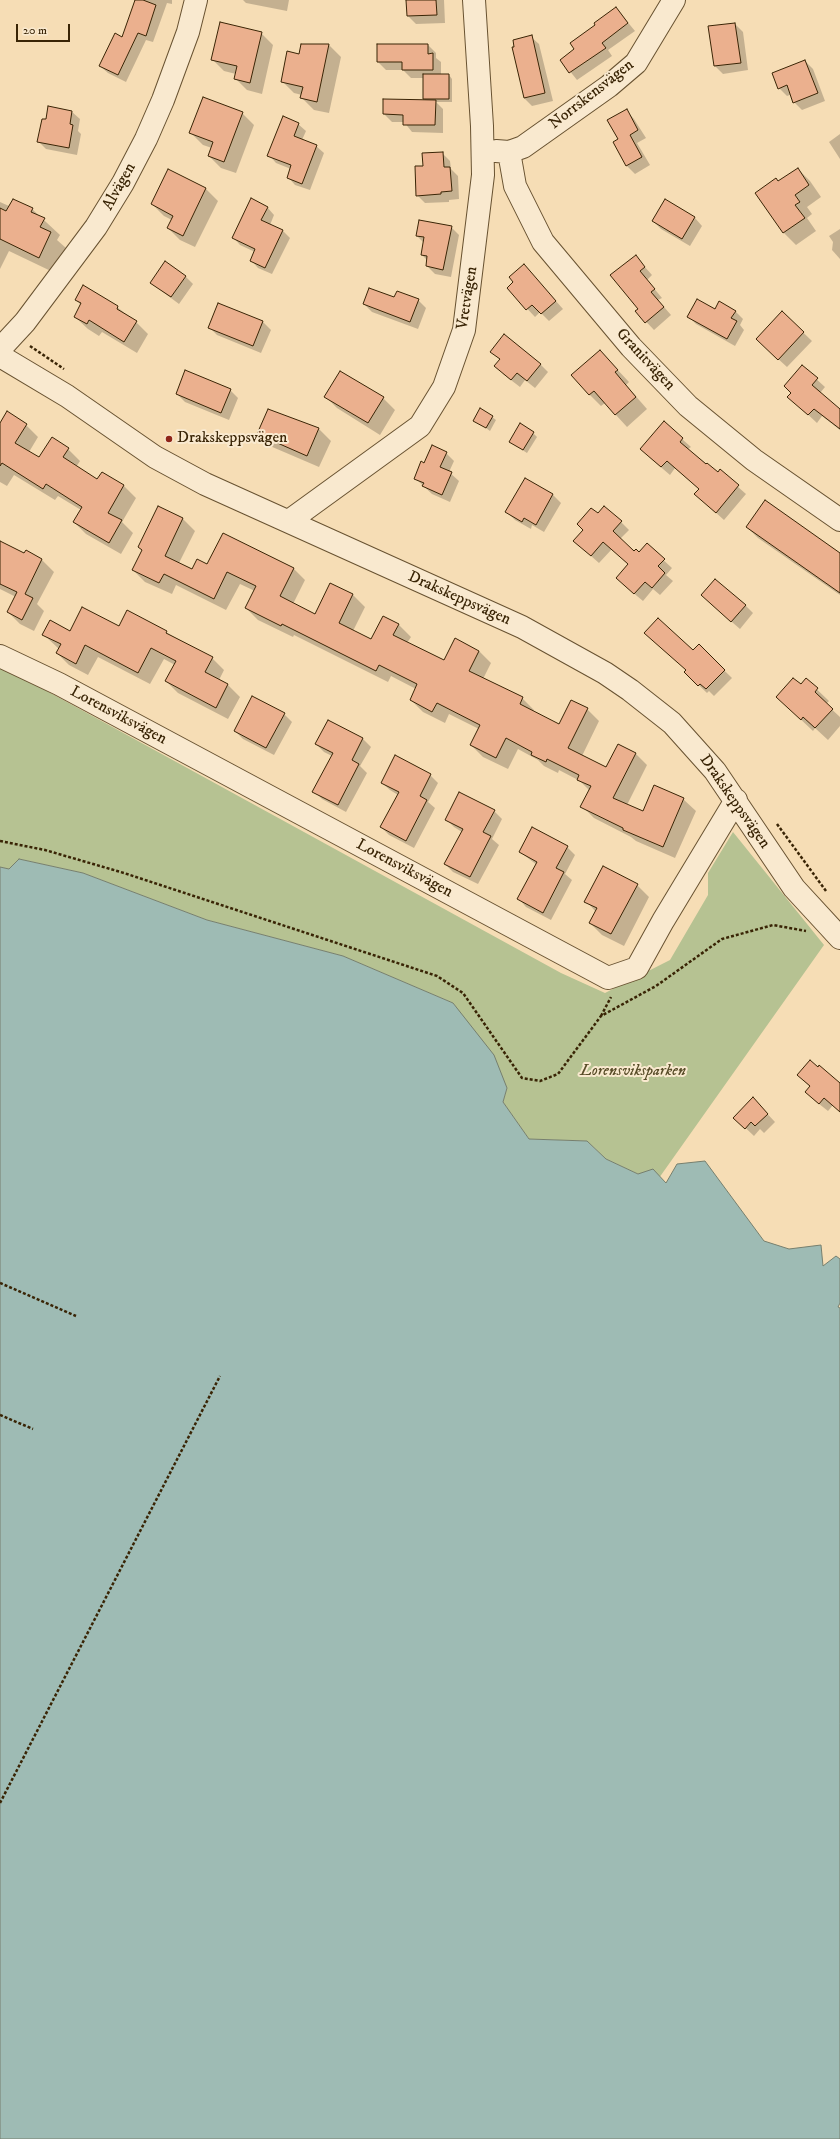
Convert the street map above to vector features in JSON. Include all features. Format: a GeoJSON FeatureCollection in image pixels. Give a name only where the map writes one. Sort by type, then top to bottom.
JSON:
{"type":"FeatureCollection","features":[{"type":"Feature","properties":{"kind":"street","name":"Alvägen"},"geometry":{"type":"LineString","coordinates":[[0,349],[24,322],[96,227],[123,183],[146,139],[163,100],[188,32],[196,0]]}},
{"type":"Feature","properties":{"kind":"street","name":"Vretvägen"},"geometry":{"type":"LineString","coordinates":[[289,520],[420,426],[444,387],[464,330],[483,175],[483,150],[474,0]]}},
{"type":"Feature","properties":{"kind":"street","name":"Norrskensvägen"},"geometry":{"type":"LineString","coordinates":[[483,150],[509,152],[523,148],[609,86],[636,62],[674,0]]}},
{"type":"Feature","properties":{"kind":"street","name":"Granitvägen"},"geometry":{"type":"LineString","coordinates":[[509,152],[515,186],[543,242],[631,347],[688,406],[754,460],[840,520]]}},
{"type":"Feature","properties":{"kind":"street","name":"Drakskeppsvägen"},"geometry":{"type":"LineString","coordinates":[[0,356],[67,396],[155,457],[210,486],[289,520],[522,627],[605,673],[630,690],[672,723],[715,771],[794,888],[840,937]]}},
{"type":"Feature","properties":{"kind":"street","name":"Lorensviksvägen"},"geometry":{"type":"LineString","coordinates":[[0,656],[59,684],[608,978],[637,968],[663,921],[736,800]]}},
{"type":"Feature","properties":{"kind":"path"},"geometry":{"type":"LineString","coordinates":[[0,841],[45,850],[124,873],[437,976],[463,993],[522,1078],[540,1081],[558,1074],[601,1016],[656,986],[722,939],[773,926],[810,932]]}},
{"type":"Feature","properties":{"kind":"path"},"geometry":{"type":"LineString","coordinates":[[0,1283],[76,1316]]}},
{"type":"Feature","properties":{"kind":"path"},"geometry":{"type":"LineString","coordinates":[[0,1803],[220,1376]]}},
{"type":"Feature","properties":{"kind":"path"},"geometry":{"type":"LineString","coordinates":[[0,1415],[33,1429]]}},
{"type":"Feature","properties":{"kind":"green space","name":"Lorensviksparken"},"geometry":{"type":"Polygon","coordinates":[[[0,668],[25,679],[561,973],[605,993],[670,960],[708,895],[708,873],[733,832],[824,945],[659,1178],[638,1174],[606,1159],[587,1141],[529,1139],[503,1102],[507,1088],[453,1003],[343,956],[207,920],[83,873],[19,859],[9,869],[0,867],[0,668]]]}},
{"type":"Feature","properties":{"kind":"water"},"geometry":{"type":"Polygon","coordinates":[[[19,859],[83,873],[207,920],[343,956],[453,1003],[494,1055],[507,1088],[503,1102],[529,1139],[587,1141],[606,1159],[638,1174],[653,1169],[666,1183],[677,1164],[705,1161],[764,1241],[789,1249],[821,1245],[823,1266],[836,1256],[840,1259],[840,1303],[838,1307],[840,1308],[840,2139],[0,2139],[0,867],[9,869],[19,859]]]}},
{"type":"Feature","properties":{"kind":"building"},"geometry":{"type":"Polygon","coordinates":[[[135,0],[143,0],[156,5],[146,36],[138,33],[118,75],[99,66],[115,33],[122,37],[135,0]]]}},
{"type":"Feature","properties":{"kind":"building"},"geometry":{"type":"Polygon","coordinates":[[[406,0],[436,0],[437,15],[407,16],[406,0]]]}},
{"type":"Feature","properties":{"kind":"building"},"geometry":{"type":"Polygon","coordinates":[[[616,7],[628,23],[602,43],[606,48],[569,73],[560,60],[574,49],[570,43],[595,25],[594,23],[616,7]]]}},
{"type":"Feature","properties":{"kind":"building"},"geometry":{"type":"Polygon","coordinates":[[[220,22],[262,32],[250,83],[234,79],[237,66],[211,60],[220,22]]]}},
{"type":"Feature","properties":{"kind":"building"},"geometry":{"type":"Polygon","coordinates":[[[735,23],[741,63],[714,66],[708,26],[735,23]]]}},
{"type":"Feature","properties":{"kind":"building"},"geometry":{"type":"Polygon","coordinates":[[[532,35],[545,93],[524,98],[512,47],[514,47],[513,40],[532,35]]]}},
{"type":"Feature","properties":{"kind":"building"},"geometry":{"type":"Polygon","coordinates":[[[301,44],[329,44],[317,102],[300,98],[303,87],[281,82],[287,51],[299,54],[301,44]]]}},
{"type":"Feature","properties":{"kind":"building"},"geometry":{"type":"Polygon","coordinates":[[[377,44],[428,44],[428,54],[433,53],[433,70],[402,70],[402,62],[377,62],[377,44]]]}},
{"type":"Feature","properties":{"kind":"building"},"geometry":{"type":"Polygon","coordinates":[[[805,60],[818,93],[793,103],[787,85],[778,89],[772,73],[805,60]]]}},
{"type":"Feature","properties":{"kind":"building"},"geometry":{"type":"Polygon","coordinates":[[[423,74],[449,74],[449,99],[423,99],[423,74]]]}},
{"type":"Feature","properties":{"kind":"building"},"geometry":{"type":"Polygon","coordinates":[[[203,97],[243,112],[224,162],[208,156],[213,142],[189,133],[203,97]]]}},
{"type":"Feature","properties":{"kind":"building"},"geometry":{"type":"Polygon","coordinates":[[[383,99],[436,100],[435,125],[403,125],[403,115],[383,114],[383,99]]]}},
{"type":"Feature","properties":{"kind":"building"},"geometry":{"type":"Polygon","coordinates":[[[48,106],[72,111],[70,124],[73,125],[69,148],[37,142],[42,119],[46,119],[48,106]]]}},
{"type":"Feature","properties":{"kind":"building"},"geometry":{"type":"Polygon","coordinates":[[[627,109],[638,130],[630,135],[642,157],[626,166],[613,142],[618,139],[607,120],[627,109]]]}},
{"type":"Feature","properties":{"kind":"building"},"geometry":{"type":"Polygon","coordinates":[[[283,116],[299,123],[294,136],[317,145],[302,184],[287,178],[291,165],[267,156],[283,116]]]}},
{"type":"Feature","properties":{"kind":"building"},"geometry":{"type":"Polygon","coordinates":[[[443,152],[444,167],[450,167],[452,191],[441,192],[441,194],[416,196],[415,166],[423,166],[422,153],[443,152]]]}},
{"type":"Feature","properties":{"kind":"building"},"geometry":{"type":"Polygon","coordinates":[[[798,168],[809,185],[795,195],[800,202],[795,205],[805,218],[783,233],[755,193],[776,178],[778,181],[798,168]]]}},
{"type":"Feature","properties":{"kind":"building"},"geometry":{"type":"Polygon","coordinates":[[[168,169],[206,188],[183,236],[167,228],[173,216],[151,204],[168,169]]]}},
{"type":"Feature","properties":{"kind":"building"},"geometry":{"type":"Polygon","coordinates":[[[251,198],[268,207],[261,220],[283,230],[265,268],[250,261],[255,249],[232,238],[251,198]]]}},
{"type":"Feature","properties":{"kind":"building"},"geometry":{"type":"Polygon","coordinates":[[[13,199],[33,208],[31,212],[45,218],[40,227],[51,232],[39,258],[0,239],[0,208],[6,211],[13,199]]]}},
{"type":"Feature","properties":{"kind":"building"},"geometry":{"type":"Polygon","coordinates":[[[665,199],[695,217],[682,239],[652,221],[665,199]]]}},
{"type":"Feature","properties":{"kind":"building"},"geometry":{"type":"Polygon","coordinates":[[[419,220],[452,226],[443,270],[426,266],[427,256],[421,255],[424,237],[416,236],[419,220]]]}},
{"type":"Feature","properties":{"kind":"building"},"geometry":{"type":"Polygon","coordinates":[[[636,255],[645,267],[640,271],[655,289],[651,292],[664,307],[645,323],[635,311],[638,309],[610,275],[636,255]]]}},
{"type":"Feature","properties":{"kind":"building"},"geometry":{"type":"Polygon","coordinates":[[[165,261],[186,276],[171,297],[150,283],[165,261]]]}},
{"type":"Feature","properties":{"kind":"building"},"geometry":{"type":"Polygon","coordinates":[[[524,264],[556,301],[541,314],[532,305],[526,310],[507,288],[513,282],[509,277],[524,264]]]}},
{"type":"Feature","properties":{"kind":"building"},"geometry":{"type":"Polygon","coordinates":[[[83,285],[118,306],[117,309],[137,321],[124,342],[89,320],[87,324],[74,317],[81,303],[75,300],[83,285]]]}},
{"type":"Feature","properties":{"kind":"building"},"geometry":{"type":"Polygon","coordinates":[[[369,288],[394,297],[397,291],[419,299],[410,322],[363,304],[369,288]]]}},
{"type":"Feature","properties":{"kind":"building"},"geometry":{"type":"Polygon","coordinates":[[[697,299],[715,309],[719,301],[736,311],[731,318],[737,321],[727,339],[687,317],[697,299]]]}},
{"type":"Feature","properties":{"kind":"building"},"geometry":{"type":"Polygon","coordinates":[[[218,303],[263,321],[253,346],[208,328],[218,303]]]}},
{"type":"Feature","properties":{"kind":"building"},"geometry":{"type":"Polygon","coordinates":[[[782,311],[804,332],[778,360],[756,339],[782,311]]]}},
{"type":"Feature","properties":{"kind":"building"},"geometry":{"type":"Polygon","coordinates":[[[504,334],[541,364],[527,381],[517,373],[511,380],[494,366],[500,359],[490,352],[504,334]]]}},
{"type":"Feature","properties":{"kind":"building"},"geometry":{"type":"Polygon","coordinates":[[[600,350],[618,370],[615,372],[636,397],[615,415],[594,391],[589,395],[571,375],[600,350]]]}},
{"type":"Feature","properties":{"kind":"building"},"geometry":{"type":"Polygon","coordinates":[[[802,365],[818,378],[812,385],[840,409],[840,429],[814,409],[808,415],[787,397],[791,393],[784,386],[802,365]]]}},
{"type":"Feature","properties":{"kind":"building"},"geometry":{"type":"Polygon","coordinates":[[[185,370],[231,389],[221,413],[176,394],[185,370]]]}},
{"type":"Feature","properties":{"kind":"building"},"geometry":{"type":"Polygon","coordinates":[[[340,371],[384,397],[368,423],[324,397],[340,371]]]}},
{"type":"Feature","properties":{"kind":"building"},"geometry":{"type":"Polygon","coordinates":[[[480,408],[493,416],[486,428],[473,421],[480,408]]]}},
{"type":"Feature","properties":{"kind":"building"},"geometry":{"type":"Polygon","coordinates":[[[268,409],[319,428],[307,456],[257,434],[268,409]]]}},
{"type":"Feature","properties":{"kind":"building"},"geometry":{"type":"Polygon","coordinates":[[[7,411],[27,424],[15,443],[39,457],[52,437],[69,448],[63,457],[97,479],[102,472],[124,485],[108,513],[122,520],[109,543],[73,522],[82,507],[46,484],[43,489],[2,463],[0,466],[0,423],[7,411]]]}},
{"type":"Feature","properties":{"kind":"building"},"geometry":{"type":"Polygon","coordinates":[[[664,421],[683,438],[680,442],[706,464],[707,463],[718,472],[720,469],[739,485],[716,513],[694,494],[699,489],[667,461],[661,467],[640,449],[664,421]]]}},
{"type":"Feature","properties":{"kind":"building"},"geometry":{"type":"Polygon","coordinates":[[[520,423],[534,432],[523,450],[509,442],[520,423]]]}},
{"type":"Feature","properties":{"kind":"building"},"geometry":{"type":"Polygon","coordinates":[[[432,445],[447,452],[440,467],[452,472],[442,495],[422,486],[424,483],[414,479],[421,461],[424,463],[432,445]]]}},
{"type":"Feature","properties":{"kind":"building"},"geometry":{"type":"Polygon","coordinates":[[[525,478],[553,494],[536,525],[524,518],[522,522],[505,512],[525,478]]]}},
{"type":"Feature","properties":{"kind":"building"},"geometry":{"type":"Polygon","coordinates":[[[765,500],[840,553],[840,593],[746,527],[765,500]]]}},
{"type":"Feature","properties":{"kind":"building"},"geometry":{"type":"Polygon","coordinates":[[[158,506],[183,518],[165,556],[192,569],[197,559],[207,564],[223,533],[294,568],[280,596],[315,614],[330,583],[353,594],[339,623],[371,639],[383,616],[399,624],[393,635],[444,660],[455,638],[479,651],[469,671],[523,697],[520,704],[559,724],[571,700],[588,708],[568,748],[606,767],[618,744],[636,753],[613,798],[643,811],[654,785],[684,798],[663,847],[623,830],[623,828],[580,807],[591,786],[577,780],[579,775],[547,759],[546,762],[531,755],[532,752],[506,738],[496,758],[470,745],[480,725],[437,703],[432,712],[410,700],[417,684],[379,665],[376,671],[282,624],[281,626],[245,608],[256,586],[227,572],[214,599],[164,574],[159,583],[132,570],[142,550],[138,547],[158,506]]]}},
{"type":"Feature","properties":{"kind":"building"},"geometry":{"type":"Polygon","coordinates":[[[604,506],[622,521],[613,531],[634,551],[636,549],[639,552],[647,543],[665,559],[658,566],[665,573],[652,588],[645,582],[634,594],[616,578],[628,564],[603,542],[591,556],[573,541],[583,530],[577,524],[591,508],[598,513],[604,506]]]}},
{"type":"Feature","properties":{"kind":"building"},"geometry":{"type":"Polygon","coordinates":[[[0,541],[24,553],[26,550],[42,559],[25,594],[33,598],[22,620],[7,612],[17,592],[0,584],[0,541]]]}},
{"type":"Feature","properties":{"kind":"building"},"geometry":{"type":"Polygon","coordinates":[[[715,579],[746,605],[731,622],[701,595],[715,579]]]}},
{"type":"Feature","properties":{"kind":"building"},"geometry":{"type":"Polygon","coordinates":[[[82,607],[119,626],[127,610],[167,631],[166,633],[213,657],[205,672],[228,684],[216,708],[165,681],[176,661],[151,648],[138,673],[85,645],[76,664],[56,653],[61,644],[42,635],[50,620],[70,631],[82,607]]]}},
{"type":"Feature","properties":{"kind":"building"},"geometry":{"type":"Polygon","coordinates":[[[658,618],[693,650],[699,644],[725,670],[706,689],[700,684],[698,686],[684,672],[686,670],[644,633],[658,618]]]}},
{"type":"Feature","properties":{"kind":"building"},"geometry":{"type":"Polygon","coordinates":[[[793,678],[801,684],[806,678],[818,688],[815,692],[833,709],[815,728],[803,717],[801,720],[776,697],[793,678]]]}},
{"type":"Feature","properties":{"kind":"building"},"geometry":{"type":"Polygon","coordinates":[[[252,696],[285,713],[266,748],[234,731],[252,696]]]}},
{"type":"Feature","properties":{"kind":"building"},"geometry":{"type":"Polygon","coordinates":[[[328,720],[363,738],[352,760],[359,764],[338,805],[312,792],[333,753],[315,744],[328,720]]]}},
{"type":"Feature","properties":{"kind":"building"},"geometry":{"type":"Polygon","coordinates":[[[395,755],[431,774],[420,796],[427,800],[406,841],[380,827],[399,792],[381,783],[395,755]]]}},
{"type":"Feature","properties":{"kind":"building"},"geometry":{"type":"Polygon","coordinates":[[[459,792],[495,810],[483,832],[491,836],[470,877],[444,864],[463,829],[445,820],[459,792]]]}},
{"type":"Feature","properties":{"kind":"building"},"geometry":{"type":"Polygon","coordinates":[[[532,827],[568,846],[556,868],[564,872],[543,913],[517,899],[537,862],[519,852],[532,827]]]}},
{"type":"Feature","properties":{"kind":"building"},"geometry":{"type":"Polygon","coordinates":[[[603,866],[638,884],[611,934],[589,923],[597,908],[584,902],[603,866]]]}},
{"type":"Feature","properties":{"kind":"building"},"geometry":{"type":"Polygon","coordinates":[[[810,1060],[818,1067],[819,1065],[840,1083],[840,1112],[824,1098],[819,1104],[805,1092],[810,1086],[797,1075],[810,1060]]]}},
{"type":"Feature","properties":{"kind":"building"},"geometry":{"type":"Polygon","coordinates":[[[753,1097],[768,1114],[755,1126],[751,1122],[745,1129],[733,1118],[753,1097]]]}},
{"type":"Feature","properties":{"kind":"place","name":"Drakskeppsvägen"},"geometry":{"type":"Point","coordinates":[169,439]}}]}
